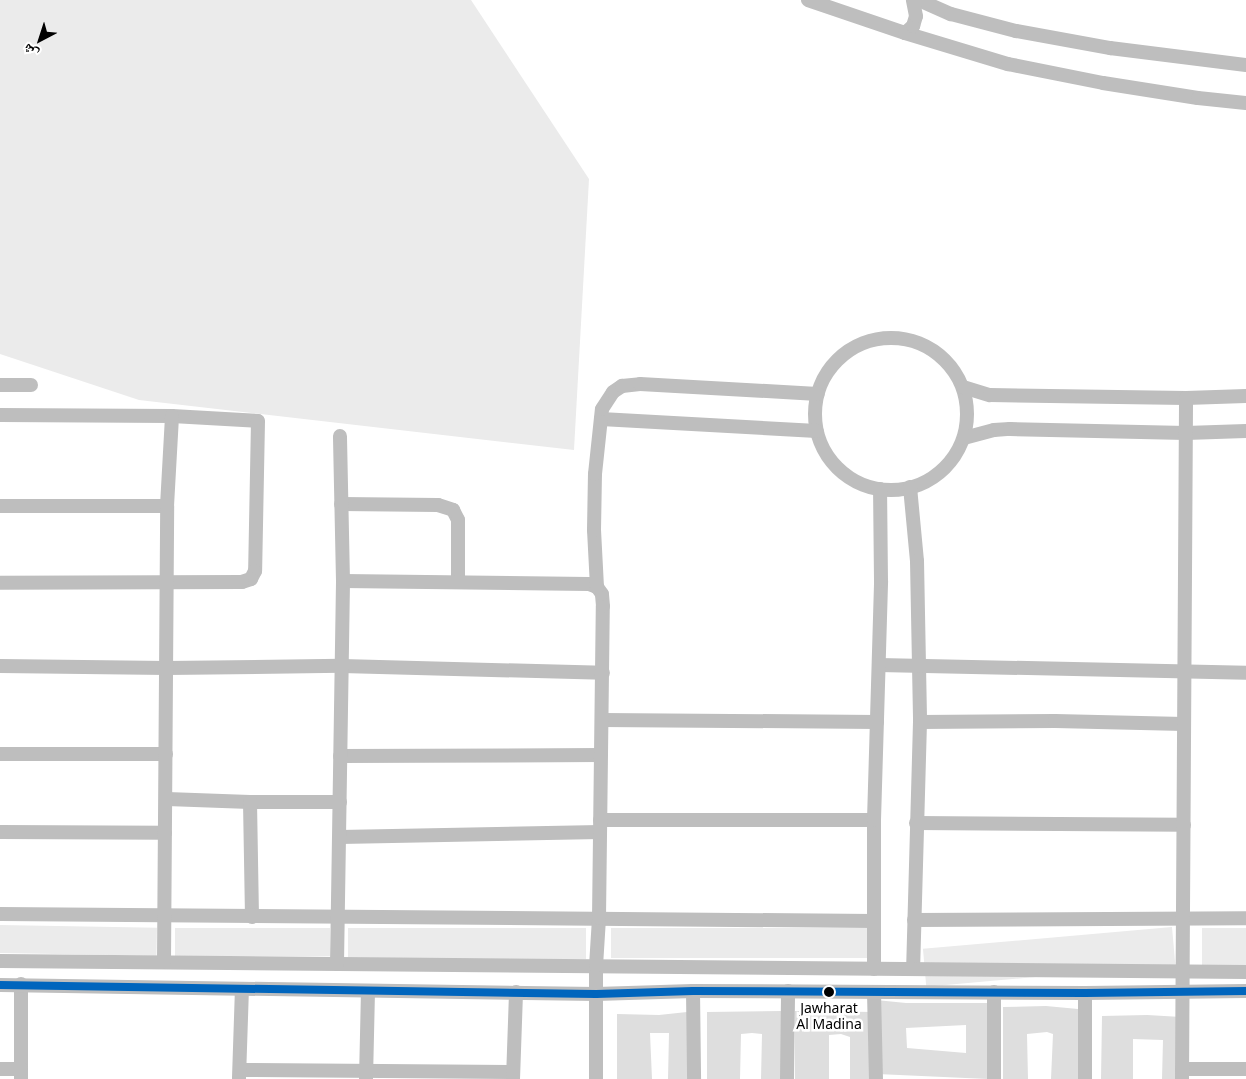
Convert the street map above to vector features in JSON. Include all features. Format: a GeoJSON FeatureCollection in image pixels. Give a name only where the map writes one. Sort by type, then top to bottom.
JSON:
{"type":"FeatureCollection","features":[{"type":"Feature","properties":{"kind":"street"},"geometry":{"type":"LineString","coordinates":[[808,0],[836,4],[906,33],[1008,64],[1103,83],[1198,98],[1246,102]]}},
{"type":"Feature","properties":{"kind":"street"},"geometry":{"type":"LineString","coordinates":[[906,33],[913,26],[916,16],[913,0]]}},
{"type":"Feature","properties":{"kind":"street"},"geometry":{"type":"LineString","coordinates":[[919,0],[951,14],[1016,31],[1110,48],[1246,65]]}},
{"type":"Feature","properties":{"kind":"street"},"geometry":{"type":"LineString","coordinates":[[897,338],[922,344],[943,358],[963,387],[967,421],[964,438],[955,455],[943,470],[928,480],[910,487],[880,489],[858,482],[840,469],[826,452],[817,431],[815,412],[818,394],[829,370],[847,351],[871,340],[897,338]]}},
{"type":"Feature","properties":{"kind":"street"},"geometry":{"type":"LineString","coordinates":[[596,1079],[596,966],[599,918],[603,606],[602,594],[597,587],[594,530],[595,484],[602,409],[613,392],[622,386],[640,384],[818,394]]}},
{"type":"Feature","properties":{"kind":"street"},"geometry":{"type":"LineString","coordinates":[[0,385],[31,385]]}},
{"type":"Feature","properties":{"kind":"street"},"geometry":{"type":"LineString","coordinates":[[963,387],[990,395],[1186,398],[1246,396]]}},
{"type":"Feature","properties":{"kind":"street"},"geometry":{"type":"LineString","coordinates":[[1186,398],[1182,1074],[1246,1069]]}},
{"type":"Feature","properties":{"kind":"street"},"geometry":{"type":"LineString","coordinates":[[0,415],[172,416],[258,421],[255,571],[251,579],[242,582],[0,583]]}},
{"type":"Feature","properties":{"kind":"street"},"geometry":{"type":"LineString","coordinates":[[164,962],[167,799],[167,506],[172,416]]}},
{"type":"Feature","properties":{"kind":"street"},"geometry":{"type":"LineString","coordinates":[[601,419],[817,431]]}},
{"type":"Feature","properties":{"kind":"street"},"geometry":{"type":"LineString","coordinates":[[964,438],[994,430],[1010,429],[1186,433],[1246,431]]}},
{"type":"Feature","properties":{"kind":"street"},"geometry":{"type":"LineString","coordinates":[[337,964],[343,581],[340,436]]}},
{"type":"Feature","properties":{"kind":"street"},"geometry":{"type":"LineString","coordinates":[[910,487],[917,561],[920,722],[913,969]]}},
{"type":"Feature","properties":{"kind":"street"},"geometry":{"type":"LineString","coordinates":[[874,969],[874,820],[881,581],[880,489]]}},
{"type":"Feature","properties":{"kind":"street"},"geometry":{"type":"LineString","coordinates":[[342,504],[443,505],[453,510],[458,520],[458,582]]}},
{"type":"Feature","properties":{"kind":"street"},"geometry":{"type":"LineString","coordinates":[[0,506],[167,506]]}},
{"type":"Feature","properties":{"kind":"street"},"geometry":{"type":"LineString","coordinates":[[343,581],[589,584],[597,587]]}},
{"type":"Feature","properties":{"kind":"street"},"geometry":{"type":"LineString","coordinates":[[879,665],[1246,673]]}},
{"type":"Feature","properties":{"kind":"street"},"geometry":{"type":"LineString","coordinates":[[0,666],[167,668],[342,666],[603,672]]}},
{"type":"Feature","properties":{"kind":"street"},"geometry":{"type":"LineString","coordinates":[[602,720],[877,722]]}},
{"type":"Feature","properties":{"kind":"street"},"geometry":{"type":"LineString","coordinates":[[920,722],[1055,721],[1184,724]]}},
{"type":"Feature","properties":{"kind":"street"},"geometry":{"type":"LineString","coordinates":[[0,754],[166,754]]}},
{"type":"Feature","properties":{"kind":"street"},"geometry":{"type":"LineString","coordinates":[[340,756],[601,755]]}},
{"type":"Feature","properties":{"kind":"street"},"geometry":{"type":"LineString","coordinates":[[167,799],[250,802],[340,802]]}},
{"type":"Feature","properties":{"kind":"street"},"geometry":{"type":"LineString","coordinates":[[250,802],[252,917]]}},
{"type":"Feature","properties":{"kind":"street"},"geometry":{"type":"LineString","coordinates":[[340,837],[600,826],[874,820]]}},
{"type":"Feature","properties":{"kind":"street"},"geometry":{"type":"LineString","coordinates":[[916,823],[1184,825]]}},
{"type":"Feature","properties":{"kind":"street"},"geometry":{"type":"LineString","coordinates":[[0,832],[165,833]]}},
{"type":"Feature","properties":{"kind":"street"},"geometry":{"type":"LineString","coordinates":[[0,914],[874,922]]}},
{"type":"Feature","properties":{"kind":"street"},"geometry":{"type":"LineString","coordinates":[[914,920],[1246,918]]}},
{"type":"Feature","properties":{"kind":"street"},"geometry":{"type":"LineString","coordinates":[[0,961],[1246,972]]}},
{"type":"Feature","properties":{"kind":"street"},"geometry":{"type":"LineString","coordinates":[[0,1069],[21,1074],[21,984]]}},
{"type":"Feature","properties":{"kind":"street"},"geometry":{"type":"LineString","coordinates":[[0,985],[596,994],[693,991],[1086,993],[1183,990],[1246,991]]}},
{"type":"Feature","properties":{"kind":"street"},"geometry":{"type":"LineString","coordinates":[[242,989],[240,1074],[513,1075],[516,992]]}},
{"type":"Feature","properties":{"kind":"street"},"geometry":{"type":"LineString","coordinates":[[366,1075],[368,991]]}},
{"type":"Feature","properties":{"kind":"street"},"geometry":{"type":"LineString","coordinates":[[693,991],[694,1079]]}},
{"type":"Feature","properties":{"kind":"street"},"geometry":{"type":"LineString","coordinates":[[787,1079],[788,991]]}},
{"type":"Feature","properties":{"kind":"street"},"geometry":{"type":"LineString","coordinates":[[874,992],[876,1079]]}},
{"type":"Feature","properties":{"kind":"street"},"geometry":{"type":"LineString","coordinates":[[994,992],[994,1079]]}},
{"type":"Feature","properties":{"kind":"street"},"geometry":{"type":"LineString","coordinates":[[1085,1079],[1086,993]]}},
{"type":"Feature","properties":{"kind":"shaded area"},"geometry":{"type":"Polygon","coordinates":[[[0,0],[471,0],[589,179],[574,450],[139,400],[0,354],[0,0]]]}},
{"type":"Feature","properties":{"kind":"shaded area"},"geometry":{"type":"Polygon","coordinates":[[[0,925],[157,928],[156,956],[0,953],[0,925]]]}},
{"type":"Feature","properties":{"kind":"shaded area"},"geometry":{"type":"Polygon","coordinates":[[[1172,927],[1175,965],[926,987],[923,949],[1172,927]]]}},
{"type":"Feature","properties":{"kind":"shaded area"},"geometry":{"type":"Polygon","coordinates":[[[175,928],[330,928],[330,956],[175,956],[175,928]]]}},
{"type":"Feature","properties":{"kind":"shaded area"},"geometry":{"type":"Polygon","coordinates":[[[348,928],[586,928],[586,959],[348,959],[348,928]]]}},
{"type":"Feature","properties":{"kind":"shaded area"},"geometry":{"type":"Polygon","coordinates":[[[611,928],[869,928],[869,958],[611,958],[611,928]]]}},
{"type":"Feature","properties":{"kind":"shaded area"},"geometry":{"type":"Polygon","coordinates":[[[1202,928],[1246,928],[1246,965],[1202,965],[1202,928]]]}},
{"type":"Feature","properties":{"kind":"building"},"geometry":{"type":"Polygon","coordinates":[[[876,1000],[906,1003],[991,1003],[988,1079],[877,1074],[876,1000]],[[966,1025],[906,1028],[907,1048],[966,1053],[966,1025]]]}},
{"type":"Feature","properties":{"kind":"building"},"geometry":{"type":"Polygon","coordinates":[[[1046,1006],[1078,1009],[1078,1079],[1051,1079],[1053,1034],[1047,1032],[1027,1034],[1028,1079],[1003,1079],[1003,1007],[1046,1006]]]}},
{"type":"Feature","properties":{"kind":"building"},"geometry":{"type":"Polygon","coordinates":[[[782,1011],[781,1079],[761,1079],[762,1034],[752,1033],[741,1034],[740,1079],[707,1079],[707,1012],[782,1011]]]}},
{"type":"Feature","properties":{"kind":"building"},"geometry":{"type":"Polygon","coordinates":[[[795,1011],[874,1012],[873,1079],[850,1079],[850,1037],[841,1034],[829,1035],[829,1079],[795,1079],[795,1011]]]}},
{"type":"Feature","properties":{"kind":"building"},"geometry":{"type":"Polygon","coordinates":[[[687,1012],[688,1079],[668,1079],[669,1033],[650,1033],[652,1079],[617,1079],[617,1014],[659,1015],[687,1012]]]}},
{"type":"Feature","properties":{"kind":"building"},"geometry":{"type":"Polygon","coordinates":[[[1147,1015],[1181,1017],[1179,1079],[1162,1079],[1163,1040],[1133,1039],[1133,1079],[1101,1079],[1102,1016],[1147,1015]]]}},
{"type":"Feature","properties":{"kind":"transit line"},"geometry":{"type":"LineString","coordinates":[[0,985],[596,994],[693,991],[1085,993],[1246,991]]}},
{"type":"Feature","properties":{"kind":"place","name":"Jawharat Al Madina"},"geometry":{"type":"Point","coordinates":[829,992]}}]}
